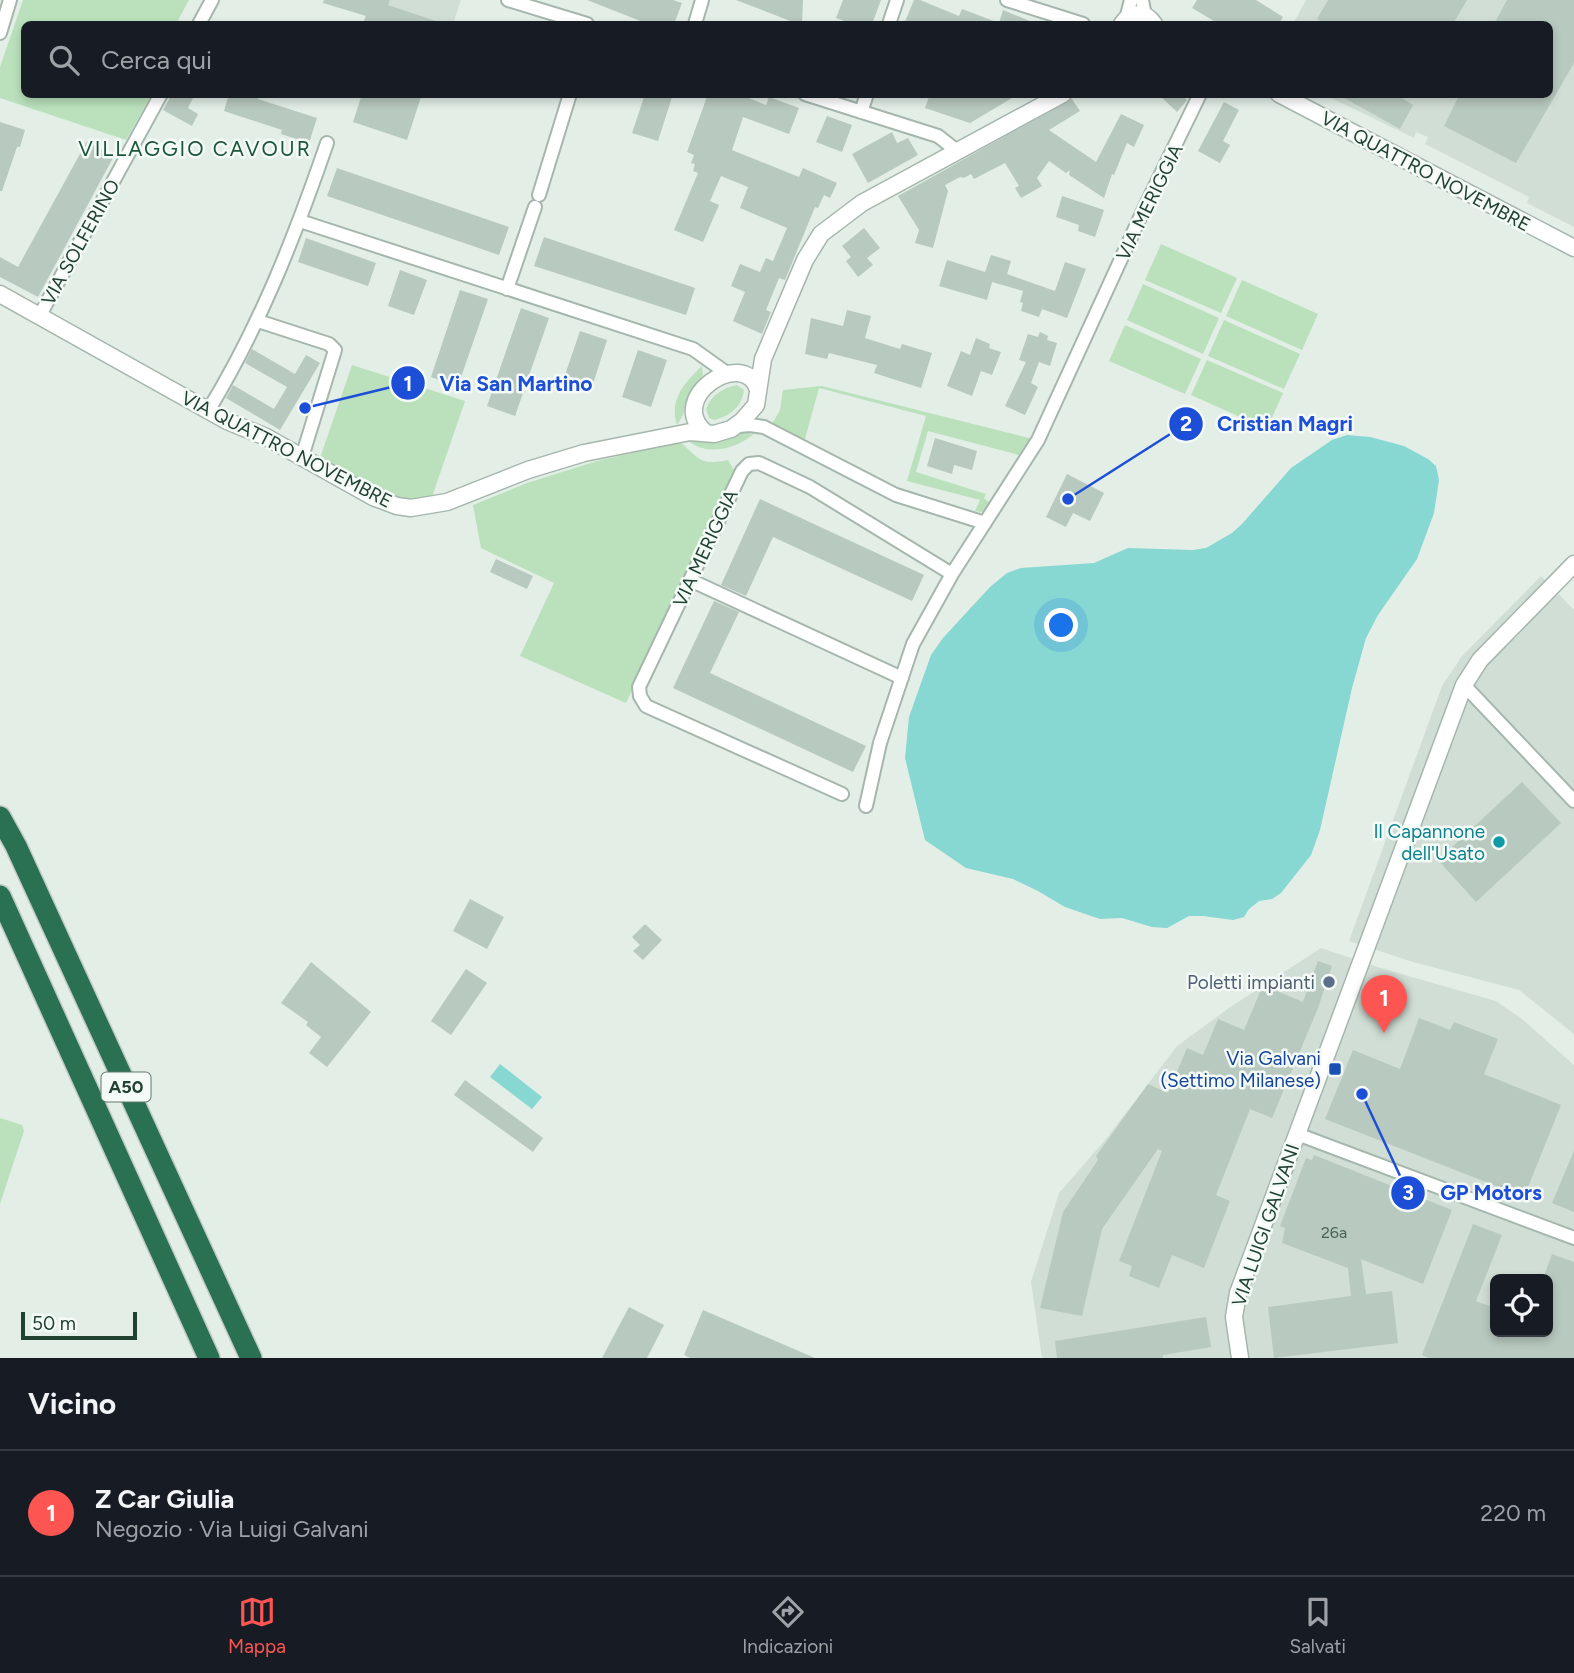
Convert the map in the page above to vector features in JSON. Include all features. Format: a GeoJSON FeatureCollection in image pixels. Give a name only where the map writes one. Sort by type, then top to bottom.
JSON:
{"type":"FeatureCollection","features":[{"type":"Feature","properties":{"kind":"highway","name":"A50"},"geometry":{"type":"LineString","coordinates":[[0,817],[22,859],[251,1358]]}},
{"type":"Feature","properties":{"kind":"highway","name":"A50"},"geometry":{"type":"LineString","coordinates":[[0,896],[209,1358]]}},
{"type":"Feature","properties":{"kind":"street"},"geometry":{"type":"LineString","coordinates":[[0,33],[10,0]]}},
{"type":"Feature","properties":{"kind":"street"},"geometry":{"type":"LineString","coordinates":[[201,21],[212,0]]}},
{"type":"Feature","properties":{"kind":"street"},"geometry":{"type":"LineString","coordinates":[[509,0],[577,21]]}},
{"type":"Feature","properties":{"kind":"street"},"geometry":{"type":"LineString","coordinates":[[696,21],[702,0]]}},
{"type":"Feature","properties":{"kind":"street"},"geometry":{"type":"LineString","coordinates":[[890,21],[897,0]]}},
{"type":"Feature","properties":{"kind":"street"},"geometry":{"type":"LineString","coordinates":[[1007,0],[1074,21]]}},
{"type":"Feature","properties":{"kind":"street"},"geometry":{"type":"LineString","coordinates":[[1124,21],[1131,0]]}},
{"type":"Feature","properties":{"kind":"street"},"geometry":{"type":"LineString","coordinates":[[1126,21],[1136,14],[1147,13]]}},
{"type":"Feature","properties":{"kind":"street","name":"VIA SOLFERINO"},"geometry":{"type":"LineString","coordinates":[[40,315],[159,98]]}},
{"type":"Feature","properties":{"kind":"street"},"geometry":{"type":"LineString","coordinates":[[508,289],[569,98]]}},
{"type":"Feature","properties":{"kind":"street"},"geometry":{"type":"LineString","coordinates":[[818,98],[937,136],[957,151]]}},
{"type":"Feature","properties":{"kind":"street"},"geometry":{"type":"LineString","coordinates":[[861,111],[866,98]]}},
{"type":"Feature","properties":{"kind":"street"},"geometry":{"type":"LineString","coordinates":[[764,427],[756,414],[763,359],[805,260],[821,234],[862,203],[1056,98]]}},
{"type":"Feature","properties":{"kind":"street","name":"VIA QUATTRO NOVEMBRE"},"geometry":{"type":"LineString","coordinates":[[1287,98],[1574,248]]}},
{"type":"Feature","properties":{"kind":"street","name":"VIA MERIGGIA"},"geometry":{"type":"LineString","coordinates":[[842,794],[646,706],[639,696],[639,687],[742,471],[749,464],[759,463],[810,487],[953,574],[1038,440],[1143,211],[1198,99]]}},
{"type":"Feature","properties":{"kind":"street"},"geometry":{"type":"LineString","coordinates":[[208,411],[258,321],[300,220],[327,143]]}},
{"type":"Feature","properties":{"kind":"street"},"geometry":{"type":"LineString","coordinates":[[300,220],[693,349],[728,374]]}},
{"type":"Feature","properties":{"kind":"street","name":"VIA QUATTRO NOVEMBRE"},"geometry":{"type":"LineString","coordinates":[[0,294],[208,411],[266,437],[373,497],[397,506],[411,508],[447,502],[559,460],[672,435],[706,433]]}},
{"type":"Feature","properties":{"kind":"street"},"geometry":{"type":"LineString","coordinates":[[258,321],[329,344],[335,350],[302,457]]}},
{"type":"Feature","properties":{"kind":"street"},"geometry":{"type":"LineString","coordinates":[[706,358],[712,382]]}},
{"type":"Feature","properties":{"kind":"street"},"geometry":{"type":"LineString","coordinates":[[672,435],[693,415],[696,399],[712,382],[728,374],[746,374],[763,359]]}},
{"type":"Feature","properties":{"kind":"street"},"geometry":{"type":"LineString","coordinates":[[738,426],[757,397],[755,382],[746,374]]}},
{"type":"Feature","properties":{"kind":"street"},"geometry":{"type":"LineString","coordinates":[[693,415],[706,433],[724,432],[738,426],[764,427],[896,495],[985,523]]}},
{"type":"Feature","properties":{"kind":"street","name":"VIA LUIGI GALVANI"},"geometry":{"type":"LineString","coordinates":[[1240,1358],[1235,1306],[1464,685],[1480,660],[1574,564]]}},
{"type":"Feature","properties":{"kind":"street"},"geometry":{"type":"LineString","coordinates":[[866,806],[880,743],[920,629],[953,574]]}},
{"type":"Feature","properties":{"kind":"street"},"geometry":{"type":"LineString","coordinates":[[690,580],[902,678]]}},
{"type":"Feature","properties":{"kind":"street"},"geometry":{"type":"LineString","coordinates":[[1464,685],[1574,801]]}},
{"type":"Feature","properties":{"kind":"street","name":"VIA LUIGI GALVANI"},"geometry":{"type":"LineString","coordinates":[[1297,1135],[1574,1238]]}},
{"type":"Feature","properties":{"kind":"shaded area"},"geometry":{"type":"Polygon","coordinates":[[[371,0],[461,0],[454,21],[364,21],[371,0]]]}},
{"type":"Feature","properties":{"kind":"shaded area"},"geometry":{"type":"Polygon","coordinates":[[[1306,0],[1574,0],[1574,227],[1527,203],[1529,197],[1425,144],[1428,137],[1416,132],[1414,138],[1331,98],[1553,98],[1553,21],[1295,21],[1306,0]]]}},
{"type":"Feature","properties":{"kind":"shaded area"},"geometry":{"type":"Polygon","coordinates":[[[1541,576],[1574,610],[1574,1034],[1519,990],[1413,962],[1349,941],[1442,686],[1462,656],[1541,576]]]}},
{"type":"Feature","properties":{"kind":"shaded area"},"geometry":{"type":"Polygon","coordinates":[[[1321,948],[1496,1001],[1522,1019],[1574,1065],[1574,1358],[1042,1358],[1031,1282],[1059,1193],[1106,1139],[1177,1046],[1229,1008],[1321,948]]]}},
{"type":"Feature","properties":{"kind":"green space"},"geometry":{"type":"Polygon","coordinates":[[[23,0],[189,0],[178,21],[21,21],[21,98],[149,98],[126,140],[0,98],[0,67],[23,0]]]}},
{"type":"Feature","properties":{"kind":"green space"},"geometry":{"type":"Polygon","coordinates":[[[1161,244],[1237,278],[1221,313],[1145,280],[1161,244]]]}},
{"type":"Feature","properties":{"kind":"green space"},"geometry":{"type":"Polygon","coordinates":[[[1242,280],[1318,314],[1302,350],[1226,316],[1242,280]]]}},
{"type":"Feature","properties":{"kind":"green space"},"geometry":{"type":"Polygon","coordinates":[[[1143,284],[1219,318],[1203,354],[1127,320],[1143,284]]]}},
{"type":"Feature","properties":{"kind":"green space"},"geometry":{"type":"Polygon","coordinates":[[[1224,320],[1300,354],[1284,389],[1208,356],[1224,320]]]}},
{"type":"Feature","properties":{"kind":"green space"},"geometry":{"type":"Polygon","coordinates":[[[1125,325],[1201,359],[1185,394],[1109,361],[1125,325]]]}},
{"type":"Feature","properties":{"kind":"green space"},"geometry":{"type":"Polygon","coordinates":[[[1207,360],[1283,393],[1267,429],[1191,395],[1207,360]]]}},
{"type":"Feature","properties":{"kind":"green space"},"geometry":{"type":"Polygon","coordinates":[[[352,365],[465,401],[432,497],[405,499],[386,493],[320,458],[352,365]]]}},
{"type":"Feature","properties":{"kind":"green space"},"geometry":{"type":"Polygon","coordinates":[[[702,366],[703,375],[687,400],[677,425],[677,400],[689,379],[702,366]]]}},
{"type":"Feature","properties":{"kind":"green space"},"geometry":{"type":"Polygon","coordinates":[[[737,385],[744,390],[738,406],[725,416],[714,420],[709,418],[706,409],[714,396],[737,385]]]}},
{"type":"Feature","properties":{"kind":"green space"},"geometry":{"type":"Polygon","coordinates":[[[822,386],[1033,439],[1023,456],[928,431],[916,472],[986,494],[984,498],[993,506],[987,513],[975,511],[980,500],[907,481],[926,416],[819,388],[805,439],[771,426],[780,410],[783,390],[822,386]]]}},
{"type":"Feature","properties":{"kind":"green space"},"geometry":{"type":"Polygon","coordinates":[[[742,432],[754,434],[738,444],[721,449],[703,448],[687,440],[742,432]]]}},
{"type":"Feature","properties":{"kind":"green space"},"geometry":{"type":"Polygon","coordinates":[[[680,442],[701,460],[728,460],[735,472],[626,703],[520,656],[554,583],[481,548],[473,505],[527,483],[597,461],[680,442]]]}},
{"type":"Feature","properties":{"kind":"green space"},"geometry":{"type":"Polygon","coordinates":[[[0,1118],[22,1125],[24,1131],[0,1204],[0,1118]]]}},
{"type":"Feature","properties":{"kind":"water"},"geometry":{"type":"Polygon","coordinates":[[[1347,435],[1370,437],[1404,446],[1436,466],[1439,480],[1434,513],[1417,559],[1378,615],[1366,638],[1320,830],[1311,855],[1281,893],[1272,899],[1259,901],[1244,917],[1233,920],[1189,916],[1167,928],[1152,927],[1122,918],[1100,919],[1065,907],[1013,879],[966,868],[925,840],[905,758],[909,717],[931,655],[990,587],[1007,573],[1021,568],[1094,563],[1128,548],[1206,548],[1242,524],[1291,468],[1332,440],[1347,435]]]}},
{"type":"Feature","properties":{"kind":"water"},"geometry":{"type":"Polygon","coordinates":[[[500,1064],[542,1097],[532,1109],[490,1077],[500,1064]]]}},
{"type":"Feature","properties":{"kind":"building"},"geometry":{"type":"Polygon","coordinates":[[[324,0],[390,0],[388,5],[436,21],[364,21],[366,16],[323,3],[324,0]]]}},
{"type":"Feature","properties":{"kind":"building"},"geometry":{"type":"Polygon","coordinates":[[[587,0],[673,0],[682,3],[675,21],[640,21],[587,0]]]}},
{"type":"Feature","properties":{"kind":"building"},"geometry":{"type":"Polygon","coordinates":[[[736,0],[803,0],[802,21],[790,21],[736,0]]]}},
{"type":"Feature","properties":{"kind":"building"},"geometry":{"type":"Polygon","coordinates":[[[843,0],[881,0],[873,21],[844,21],[836,18],[843,0]]]}},
{"type":"Feature","properties":{"kind":"building"},"geometry":{"type":"Polygon","coordinates":[[[914,0],[920,0],[959,16],[962,9],[994,21],[905,21],[914,0]]]}},
{"type":"Feature","properties":{"kind":"building"},"geometry":{"type":"Polygon","coordinates":[[[1197,0],[1256,0],[1283,17],[1281,21],[1214,21],[1192,8],[1197,0]]]}},
{"type":"Feature","properties":{"kind":"building"},"geometry":{"type":"Polygon","coordinates":[[[1328,0],[1467,0],[1455,21],[1317,19],[1328,0]]]}},
{"type":"Feature","properties":{"kind":"building"},"geometry":{"type":"Polygon","coordinates":[[[1507,0],[1574,0],[1574,63],[1516,163],[1444,126],[1458,98],[1553,98],[1553,21],[1496,21],[1507,0]]]}},
{"type":"Feature","properties":{"kind":"building"},"geometry":{"type":"Polygon","coordinates":[[[1003,10],[1030,21],[1000,21],[1003,10]]]}},
{"type":"Feature","properties":{"kind":"building"},"geometry":{"type":"Polygon","coordinates":[[[170,98],[193,98],[188,108],[198,114],[192,126],[163,110],[170,98]]]}},
{"type":"Feature","properties":{"kind":"building"},"geometry":{"type":"Polygon","coordinates":[[[228,98],[258,98],[317,118],[309,143],[281,134],[282,130],[224,111],[228,98]]]}},
{"type":"Feature","properties":{"kind":"building"},"geometry":{"type":"Polygon","coordinates":[[[361,98],[421,98],[407,140],[353,122],[361,98]]]}},
{"type":"Feature","properties":{"kind":"building"},"geometry":{"type":"Polygon","coordinates":[[[644,98],[672,98],[658,141],[632,133],[644,98]]]}},
{"type":"Feature","properties":{"kind":"building"},"geometry":{"type":"Polygon","coordinates":[[[707,98],[749,98],[766,105],[769,98],[772,98],[799,108],[789,134],[743,117],[732,150],[799,177],[803,168],[837,183],[830,198],[824,195],[818,208],[815,207],[785,280],[779,278],[766,310],[771,312],[762,334],[733,321],[745,292],[731,286],[740,264],[760,272],[766,258],[773,261],[787,228],[740,208],[748,187],[721,176],[710,201],[719,205],[703,242],[674,230],[698,173],[693,171],[695,164],[691,163],[694,155],[687,152],[707,98]]]}},
{"type":"Feature","properties":{"kind":"building"},"geometry":{"type":"Polygon","coordinates":[[[929,98],[1012,98],[970,123],[925,108],[929,98]]]}},
{"type":"Feature","properties":{"kind":"building"},"geometry":{"type":"Polygon","coordinates":[[[1162,98],[1187,100],[1177,112],[1162,98]]]}},
{"type":"Feature","properties":{"kind":"building"},"geometry":{"type":"Polygon","coordinates":[[[1344,98],[1402,98],[1413,105],[1400,129],[1344,98]]]}},
{"type":"Feature","properties":{"kind":"building"},"geometry":{"type":"Polygon","coordinates":[[[1072,99],[1080,111],[1049,130],[1096,162],[1121,114],[1144,125],[1134,147],[1127,143],[1104,198],[1069,175],[1070,170],[1066,173],[1049,161],[1037,178],[1042,186],[1021,198],[1015,188],[1019,186],[1005,163],[974,179],[971,174],[945,185],[948,191],[933,248],[915,243],[919,230],[898,196],[1072,99]]]}},
{"type":"Feature","properties":{"kind":"building"},"geometry":{"type":"Polygon","coordinates":[[[1224,102],[1239,110],[1223,141],[1230,145],[1220,163],[1198,151],[1224,102]]]}},
{"type":"Feature","properties":{"kind":"building"},"geometry":{"type":"Polygon","coordinates":[[[827,116],[852,125],[842,152],[816,142],[827,116]]]}},
{"type":"Feature","properties":{"kind":"building"},"geometry":{"type":"Polygon","coordinates":[[[0,122],[25,130],[2,191],[0,191],[0,122]]]}},
{"type":"Feature","properties":{"kind":"building"},"geometry":{"type":"Polygon","coordinates":[[[892,132],[897,143],[908,138],[918,155],[868,183],[852,154],[892,132]]]}},
{"type":"Feature","properties":{"kind":"building"},"geometry":{"type":"Polygon","coordinates":[[[87,141],[114,156],[38,297],[0,277],[0,257],[18,267],[87,141]]]}},
{"type":"Feature","properties":{"kind":"building"},"geometry":{"type":"Polygon","coordinates":[[[337,168],[509,227],[499,255],[327,196],[337,168]]]}},
{"type":"Feature","properties":{"kind":"building"},"geometry":{"type":"Polygon","coordinates":[[[1062,196],[1104,210],[1095,237],[1078,231],[1079,225],[1056,217],[1062,196]]]}},
{"type":"Feature","properties":{"kind":"building"},"geometry":{"type":"Polygon","coordinates":[[[864,228],[880,248],[867,258],[873,265],[858,277],[846,261],[851,257],[842,246],[864,228]]]}},
{"type":"Feature","properties":{"kind":"building"},"geometry":{"type":"Polygon","coordinates":[[[544,237],[695,288],[686,315],[534,266],[544,237]]]}},
{"type":"Feature","properties":{"kind":"building"},"geometry":{"type":"Polygon","coordinates":[[[306,238],[376,263],[368,286],[298,262],[306,238]]]}},
{"type":"Feature","properties":{"kind":"building"},"geometry":{"type":"Polygon","coordinates":[[[991,255],[1011,261],[1007,274],[1055,291],[1065,262],[1086,269],[1067,318],[1042,309],[1039,317],[1021,311],[1023,291],[992,282],[987,300],[939,286],[947,260],[985,272],[991,255]]]}},
{"type":"Feature","properties":{"kind":"building"},"geometry":{"type":"Polygon","coordinates":[[[400,270],[427,280],[414,315],[388,306],[400,270]]]}},
{"type":"Feature","properties":{"kind":"building"},"geometry":{"type":"Polygon","coordinates":[[[460,290],[488,299],[458,386],[431,377],[460,290]]]}},
{"type":"Feature","properties":{"kind":"building"},"geometry":{"type":"Polygon","coordinates":[[[521,308],[549,318],[515,416],[487,406],[521,308]]]}},
{"type":"Feature","properties":{"kind":"building"},"geometry":{"type":"Polygon","coordinates":[[[847,310],[871,316],[865,338],[900,349],[902,344],[932,353],[921,388],[874,373],[877,365],[829,353],[827,359],[805,354],[811,318],[843,326],[847,310]]]}},
{"type":"Feature","properties":{"kind":"building"},"geometry":{"type":"Polygon","coordinates":[[[580,331],[607,340],[593,384],[565,375],[580,331]]]}},
{"type":"Feature","properties":{"kind":"building"},"geometry":{"type":"Polygon","coordinates":[[[1040,332],[1048,336],[1047,340],[1057,343],[1050,366],[1039,362],[1031,383],[1038,387],[1025,415],[1005,406],[1026,362],[1019,360],[1028,334],[1038,337],[1040,332]]]}},
{"type":"Feature","properties":{"kind":"building"},"geometry":{"type":"Polygon","coordinates":[[[976,338],[990,344],[989,348],[1001,352],[992,375],[981,371],[972,396],[947,386],[961,351],[970,355],[976,338]]]}},
{"type":"Feature","properties":{"kind":"building"},"geometry":{"type":"Polygon","coordinates":[[[252,349],[295,374],[306,355],[320,363],[280,430],[226,398],[233,385],[274,409],[287,387],[245,363],[252,349]]]}},
{"type":"Feature","properties":{"kind":"building"},"geometry":{"type":"Polygon","coordinates":[[[638,350],[667,360],[651,407],[622,397],[638,350]]]}},
{"type":"Feature","properties":{"kind":"building"},"geometry":{"type":"Polygon","coordinates":[[[935,438],[977,451],[972,470],[954,465],[952,474],[927,466],[935,438]]]}},
{"type":"Feature","properties":{"kind":"building"},"geometry":{"type":"Polygon","coordinates":[[[1067,474],[1104,493],[1090,521],[1073,513],[1066,527],[1046,517],[1067,474]]]}},
{"type":"Feature","properties":{"kind":"building"},"geometry":{"type":"Polygon","coordinates":[[[760,499],[924,575],[912,601],[773,537],[746,596],[721,585],[760,499]]]}},
{"type":"Feature","properties":{"kind":"building"},"geometry":{"type":"Polygon","coordinates":[[[496,559],[533,576],[527,589],[490,572],[496,559]]]}},
{"type":"Feature","properties":{"kind":"building"},"geometry":{"type":"Polygon","coordinates":[[[714,601],[739,612],[710,673],[866,746],[853,772],[673,688],[714,601]]]}},
{"type":"Feature","properties":{"kind":"building","name":"Il Capannone dell'Usato"},"geometry":{"type":"Polygon","coordinates":[[[1522,782],[1561,823],[1476,902],[1438,860],[1522,782]]]}},
{"type":"Feature","properties":{"kind":"building"},"geometry":{"type":"Polygon","coordinates":[[[470,899],[504,917],[487,949],[453,931],[470,899]]]}},
{"type":"Feature","properties":{"kind":"building"},"geometry":{"type":"Polygon","coordinates":[[[645,924],[662,940],[643,960],[633,951],[640,945],[632,937],[645,924]]]}},
{"type":"Feature","properties":{"kind":"building"},"geometry":{"type":"Polygon","coordinates":[[[1318,961],[1332,966],[1318,1008],[1272,1118],[1250,1109],[1216,1195],[1230,1201],[1204,1268],[1172,1255],[1159,1288],[1129,1276],[1132,1266],[1119,1261],[1162,1151],[1158,1149],[1102,1229],[1082,1316],[1040,1308],[1063,1212],[1098,1160],[1096,1156],[1148,1084],[1168,1093],[1187,1048],[1203,1055],[1218,1019],[1244,1030],[1263,985],[1303,1002],[1318,961]]]}},
{"type":"Feature","properties":{"kind":"building"},"geometry":{"type":"Polygon","coordinates":[[[311,962],[371,1012],[327,1067],[309,1053],[321,1037],[306,1025],[308,1022],[281,1003],[311,962]]]}},
{"type":"Feature","properties":{"kind":"building"},"geometry":{"type":"Polygon","coordinates":[[[466,969],[487,983],[451,1035],[431,1021],[466,969]]]}},
{"type":"Feature","properties":{"kind":"building"},"geometry":{"type":"Polygon","coordinates":[[[1419,1018],[1450,1030],[1454,1022],[1498,1039],[1484,1074],[1561,1105],[1524,1197],[1325,1119],[1353,1050],[1400,1069],[1419,1018]]]}},
{"type":"Feature","properties":{"kind":"building"},"geometry":{"type":"Polygon","coordinates":[[[465,1080],[543,1138],[533,1152],[454,1095],[465,1080]]]}},
{"type":"Feature","properties":{"kind":"building"},"geometry":{"type":"Polygon","coordinates":[[[1574,1151],[1574,1212],[1552,1203],[1574,1151]]]}},
{"type":"Feature","properties":{"kind":"building"},"geometry":{"type":"Polygon","coordinates":[[[1314,1155],[1452,1210],[1423,1284],[1361,1259],[1366,1294],[1392,1291],[1398,1343],[1274,1358],[1268,1307],[1351,1296],[1348,1268],[1282,1243],[1285,1228],[1280,1226],[1306,1158],[1312,1160],[1314,1155]]]}},
{"type":"Feature","properties":{"kind":"building"},"geometry":{"type":"Polygon","coordinates":[[[1473,1224],[1502,1235],[1476,1301],[1490,1306],[1490,1337],[1553,1337],[1553,1274],[1545,1274],[1552,1254],[1574,1262],[1574,1358],[1429,1358],[1422,1355],[1473,1224]]]}},
{"type":"Feature","properties":{"kind":"building"},"geometry":{"type":"Polygon","coordinates":[[[629,1307],[664,1325],[647,1358],[602,1358],[629,1307]]]}},
{"type":"Feature","properties":{"kind":"building"},"geometry":{"type":"Polygon","coordinates":[[[703,1310],[815,1358],[690,1358],[684,1355],[703,1310]]]}},
{"type":"Feature","properties":{"kind":"building"},"geometry":{"type":"Polygon","coordinates":[[[1206,1317],[1211,1347],[1163,1355],[1163,1358],[1057,1358],[1055,1341],[1206,1317]]]}},
{"type":"Feature","properties":{"kind":"place","name":"Via San Martino"},"geometry":{"type":"Point","coordinates":[305,408]}},
{"type":"Feature","properties":{"kind":"place","name":"Cristian Magri"},"geometry":{"type":"Point","coordinates":[1068,499]}},
{"type":"Feature","properties":{"kind":"place","name":"Il Capannone dell'Usato"},"geometry":{"type":"Point","coordinates":[1499,842]}},
{"type":"Feature","properties":{"kind":"place","name":"Poletti impianti"},"geometry":{"type":"Point","coordinates":[1329,982]}},
{"type":"Feature","properties":{"kind":"place","name":"Z Car Giulia"},"geometry":{"type":"Point","coordinates":[1384,1033]}},
{"type":"Feature","properties":{"kind":"place","name":"Via Galvani (Settimo Milanese)"},"geometry":{"type":"Point","coordinates":[1335,1069]}},
{"type":"Feature","properties":{"kind":"place","name":"GP Motors"},"geometry":{"type":"Point","coordinates":[1362,1094]}},
{"type":"Feature","properties":{"kind":"district","name":"VILLAGGIO CAVOUR"},"geometry":{"type":"Point","coordinates":[195,149]}}]}
